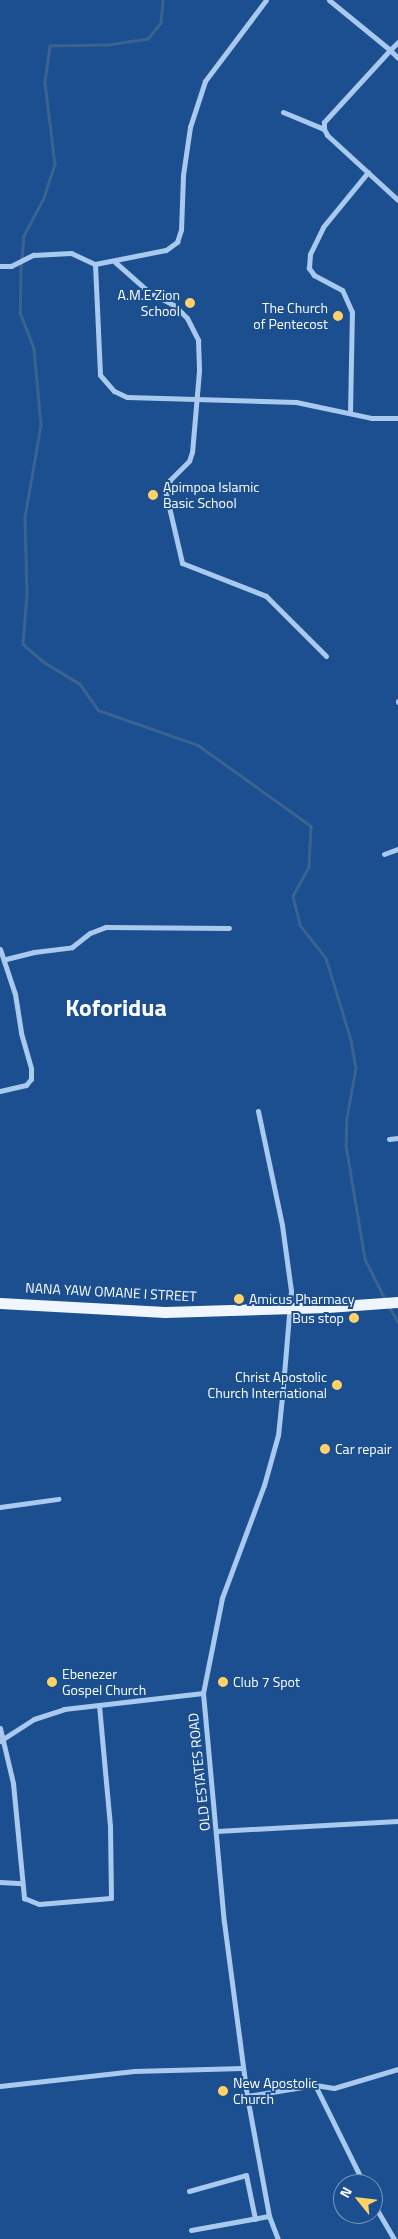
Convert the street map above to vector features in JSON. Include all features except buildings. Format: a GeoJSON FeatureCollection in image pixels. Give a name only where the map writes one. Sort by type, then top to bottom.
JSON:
{"type":"FeatureCollection","features":[{"type":"Feature","properties":{"kind":"main road","name":"NANA YAW OMANE I STREET"},"geometry":{"type":"LineString","coordinates":[[0,1302],[165,1312],[289,1309],[398,1302]]}},
{"type":"Feature","properties":{"kind":"street"},"geometry":{"type":"LineString","coordinates":[[0,266],[11,266],[33,255],[71,253],[95,264],[114,262],[166,250],[176,242],[181,230],[183,176],[190,127],[205,81],[266,0]]}},
{"type":"Feature","properties":{"kind":"street"},"geometry":{"type":"LineString","coordinates":[[329,0],[398,58]]}},
{"type":"Feature","properties":{"kind":"street"},"geometry":{"type":"LineString","coordinates":[[324,128],[324,122],[398,42]]}},
{"type":"Feature","properties":{"kind":"street"},"geometry":{"type":"LineString","coordinates":[[282,112],[324,128],[398,200]]}},
{"type":"Feature","properties":{"kind":"street"},"geometry":{"type":"LineString","coordinates":[[350,413],[352,312],[342,290],[314,275],[309,268],[323,227],[368,172]]}},
{"type":"Feature","properties":{"kind":"street"},"geometry":{"type":"LineString","coordinates":[[114,262],[187,318],[198,340],[192,452],[189,461],[170,480],[166,494],[182,564],[266,596],[326,656]]}},
{"type":"Feature","properties":{"kind":"street"},"geometry":{"type":"LineString","coordinates":[[95,264],[100,375],[106,385],[127,397],[296,402],[350,413],[398,418]]}},
{"type":"Feature","properties":{"kind":"street"},"geometry":{"type":"LineString","coordinates":[[384,854],[398,849]]}},
{"type":"Feature","properties":{"kind":"street"},"geometry":{"type":"LineString","coordinates":[[6,960],[34,952],[72,947],[90,933],[106,927],[229,928]]}},
{"type":"Feature","properties":{"kind":"street"},"geometry":{"type":"LineString","coordinates":[[0,949],[6,960],[31,1079],[26,1085],[0,1091]]}},
{"type":"Feature","properties":{"kind":"street","name":"OLD ESTATES ROAD"},"geometry":{"type":"LineString","coordinates":[[258,1111],[282,1225],[291,1291],[278,1435],[264,1485],[222,1598],[203,1693],[246,2096],[269,2216],[278,2239]]}},
{"type":"Feature","properties":{"kind":"street"},"geometry":{"type":"LineString","coordinates":[[389,1139],[398,1138]]}},
{"type":"Feature","properties":{"kind":"street"},"geometry":{"type":"LineString","coordinates":[[0,1507],[58,1499]]}},
{"type":"Feature","properties":{"kind":"street"},"geometry":{"type":"LineString","coordinates":[[1,1741],[34,1719],[64,1709],[203,1693]]}},
{"type":"Feature","properties":{"kind":"street"},"geometry":{"type":"LineString","coordinates":[[0,1728],[1,1741],[13,1783],[24,1898],[30,1903],[112,1898],[110,1826],[99,1706]]}},
{"type":"Feature","properties":{"kind":"street"},"geometry":{"type":"LineString","coordinates":[[217,1831],[398,1820]]}},
{"type":"Feature","properties":{"kind":"street"},"geometry":{"type":"LineString","coordinates":[[0,1882],[22,1882]]}},
{"type":"Feature","properties":{"kind":"street"},"geometry":{"type":"LineString","coordinates":[[0,2086],[134,2071],[243,2068]]}},
{"type":"Feature","properties":{"kind":"street"},"geometry":{"type":"LineString","coordinates":[[246,2096],[315,2084],[334,2088],[398,2068]]}},
{"type":"Feature","properties":{"kind":"street"},"geometry":{"type":"LineString","coordinates":[[315,2084],[359,2174]]}},
{"type":"Feature","properties":{"kind":"street"},"geometry":{"type":"LineString","coordinates":[[189,2191],[246,2175],[255,2219]]}},
{"type":"Feature","properties":{"kind":"street"},"geometry":{"type":"LineString","coordinates":[[191,2230],[269,2216]]}},
{"type":"Feature","properties":{"kind":"street"},"geometry":{"type":"LineString","coordinates":[[383,2220],[394,2239]]}},
{"type":"Feature","properties":{"kind":"waterway"},"geometry":{"type":"LineString","coordinates":[[163,0],[161,23],[148,39],[108,45],[50,46],[45,83],[55,164],[43,200],[24,236],[21,273],[20,312],[34,349],[41,425],[25,518],[27,594],[23,644],[44,662],[80,684],[98,710],[198,745],[311,826],[309,867],[293,896],[300,925],[326,958],[351,1040],[356,1068],[347,1118],[346,1145],[365,1259],[385,1299]]}},
{"type":"Feature","properties":{"kind":"waterway"},"geometry":{"type":"LineString","coordinates":[[389,1306],[398,1322]]}},
{"type":"Feature","properties":{"kind":"place","name":"A.M.E Zion School"},"geometry":{"type":"Point","coordinates":[190,303]}},
{"type":"Feature","properties":{"kind":"place","name":"The Church of Pentecost"},"geometry":{"type":"Point","coordinates":[338,316]}},
{"type":"Feature","properties":{"kind":"place","name":"Apimpoa Islamic Basic School"},"geometry":{"type":"Point","coordinates":[153,495]}},
{"type":"Feature","properties":{"kind":"place","name":"Amicus Pharmacy"},"geometry":{"type":"Point","coordinates":[239,1299]}},
{"type":"Feature","properties":{"kind":"place","name":"Bus stop"},"geometry":{"type":"Point","coordinates":[354,1318]}},
{"type":"Feature","properties":{"kind":"place","name":"Christ Apostolic Church International"},"geometry":{"type":"Point","coordinates":[337,1385]}},
{"type":"Feature","properties":{"kind":"place","name":"Car repair"},"geometry":{"type":"Point","coordinates":[325,1449]}},
{"type":"Feature","properties":{"kind":"place","name":"Ebenezer Gospel Church"},"geometry":{"type":"Point","coordinates":[52,1682]}},
{"type":"Feature","properties":{"kind":"place","name":"Club 7 Spot"},"geometry":{"type":"Point","coordinates":[223,1682]}},
{"type":"Feature","properties":{"kind":"place","name":"New Apostolic Church"},"geometry":{"type":"Point","coordinates":[223,2091]}},
{"type":"Feature","properties":{"kind":"district","name":"Koforidua"},"geometry":{"type":"Point","coordinates":[116,1008]}}]}
